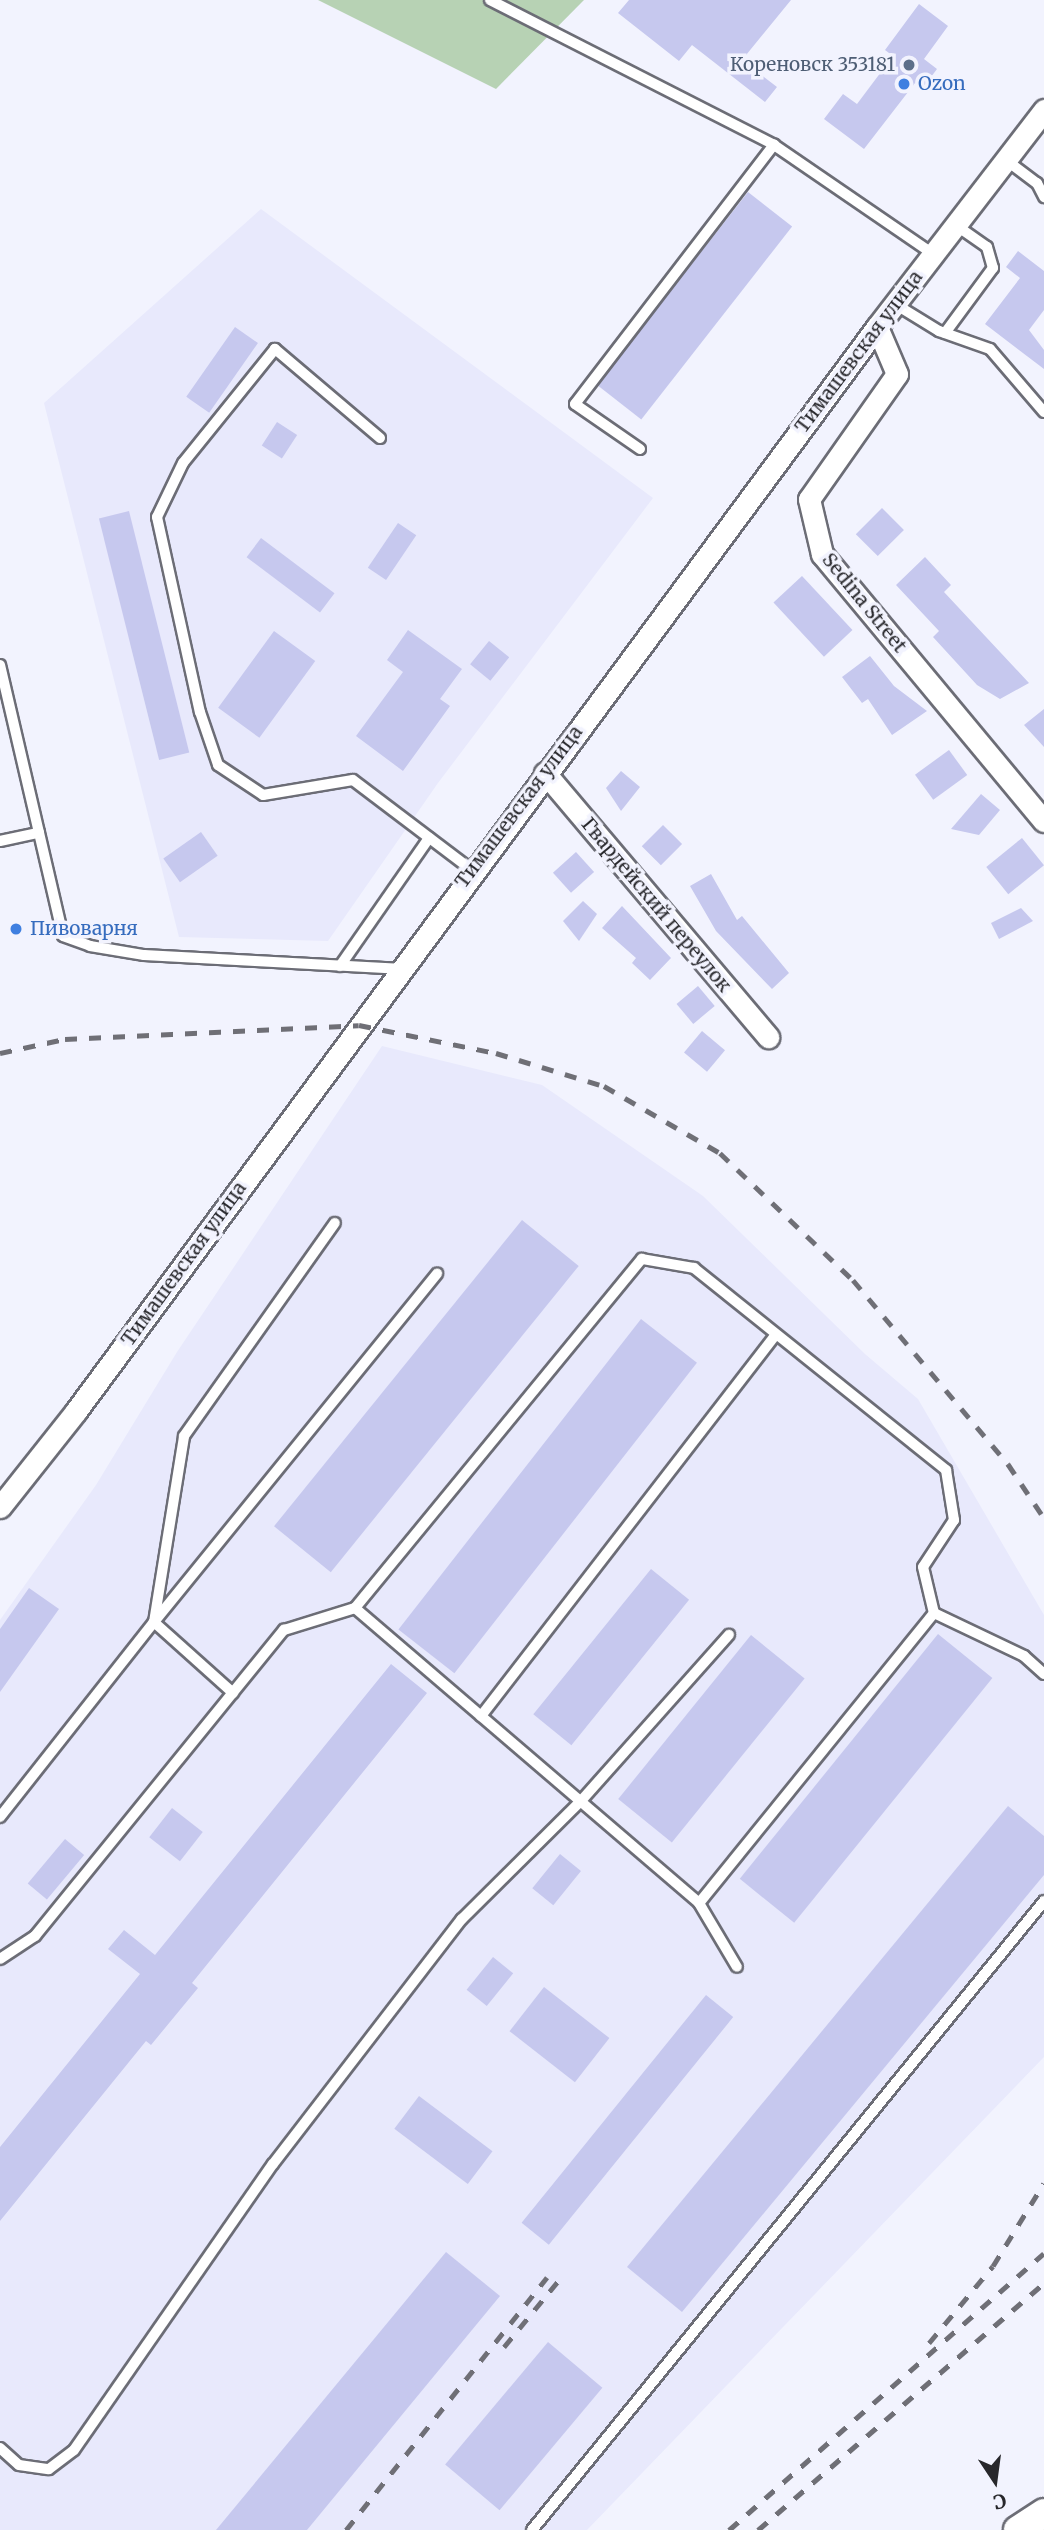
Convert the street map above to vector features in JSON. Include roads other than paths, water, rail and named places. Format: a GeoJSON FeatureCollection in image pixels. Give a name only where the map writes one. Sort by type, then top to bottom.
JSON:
{"type":"FeatureCollection","features":[{"type":"Feature","properties":{"kind":"main road"},"geometry":{"type":"LineString","coordinates":[[1018,2530],[1044,2514]]}},
{"type":"Feature","properties":{"kind":"street","name":"Тимашевская улица"},"geometry":{"type":"LineString","coordinates":[[0,1507],[76,1411],[472,870],[877,327],[1044,110]]}},
{"type":"Feature","properties":{"kind":"street","name":"Sedina Street"},"geometry":{"type":"LineString","coordinates":[[877,327],[897,373],[809,499],[822,554],[1044,821]]}},
{"type":"Feature","properties":{"kind":"street","name":"Гвардейский переулок"},"geometry":{"type":"LineString","coordinates":[[545,773],[768,1037]]}},
{"type":"Feature","properties":{"kind":"lane"},"geometry":{"type":"LineString","coordinates":[[490,0],[774,145],[933,254]]}},
{"type":"Feature","properties":{"kind":"lane"},"geometry":{"type":"LineString","coordinates":[[640,449],[575,404],[774,145]]}},
{"type":"Feature","properties":{"kind":"lane"},"geometry":{"type":"LineString","coordinates":[[1006,160],[1037,183],[1044,197]]}},
{"type":"Feature","properties":{"kind":"lane"},"geometry":{"type":"LineString","coordinates":[[945,333],[993,268],[987,247],[955,225]]}},
{"type":"Feature","properties":{"kind":"lane"},"geometry":{"type":"LineString","coordinates":[[895,304],[945,333],[990,349],[1044,412]]}},
{"type":"Feature","properties":{"kind":"lane"},"geometry":{"type":"LineString","coordinates":[[380,438],[275,349],[183,463],[158,517],[200,712],[218,765],[262,795],[353,780],[472,870]]}},
{"type":"Feature","properties":{"kind":"lane"},"geometry":{"type":"LineString","coordinates":[[0,665],[63,936],[90,946],[144,955],[399,969]]}},
{"type":"Feature","properties":{"kind":"lane"},"geometry":{"type":"LineString","coordinates":[[0,841],[39,833]]}},
{"type":"Feature","properties":{"kind":"lane"},"geometry":{"type":"LineString","coordinates":[[340,966],[429,838]]}},
{"type":"Feature","properties":{"kind":"lane"},"geometry":{"type":"LineString","coordinates":[[154,1622],[184,1436],[335,1223]]}},
{"type":"Feature","properties":{"kind":"lane"},"geometry":{"type":"LineString","coordinates":[[0,1959],[35,1936],[284,1630],[355,1608],[642,1259],[694,1268],[946,1470],[954,1520],[923,1567],[934,1613]]}},
{"type":"Feature","properties":{"kind":"lane"},"geometry":{"type":"LineString","coordinates":[[0,1817],[154,1622],[437,1274]]}},
{"type":"Feature","properties":{"kind":"lane"},"geometry":{"type":"LineString","coordinates":[[481,1716],[775,1335]]}},
{"type":"Feature","properties":{"kind":"lane"},"geometry":{"type":"LineString","coordinates":[[355,1608],[699,1903],[737,1968]]}},
{"type":"Feature","properties":{"kind":"lane"},"geometry":{"type":"LineString","coordinates":[[934,1613],[1024,1656],[1044,1674]]}},
{"type":"Feature","properties":{"kind":"lane"},"geometry":{"type":"LineString","coordinates":[[699,1903],[934,1613]]}},
{"type":"Feature","properties":{"kind":"lane"},"geometry":{"type":"LineString","coordinates":[[154,1622],[233,1693]]}},
{"type":"Feature","properties":{"kind":"lane"},"geometry":{"type":"LineString","coordinates":[[0,2448],[19,2465],[49,2469],[74,2450],[273,2164],[454,1930],[580,1801],[729,1635]]}},
{"type":"Feature","properties":{"kind":"lane"},"geometry":{"type":"LineString","coordinates":[[532,2530],[1044,1901]]}},
{"type":"Feature","properties":{"kind":"railway"},"geometry":{"type":"LineString","coordinates":[[0,1053],[65,1039],[359,1025],[496,1053],[604,1086],[720,1153],[853,1280],[1008,1464],[1044,1518]]}},
{"type":"Feature","properties":{"kind":"railway"},"geometry":{"type":"LineString","coordinates":[[929,2343],[993,2266],[1044,2183]]}},
{"type":"Feature","properties":{"kind":"railway"},"geometry":{"type":"LineString","coordinates":[[729,2530],[1044,2253]]}},
{"type":"Feature","properties":{"kind":"railway"},"geometry":{"type":"LineString","coordinates":[[346,2530],[547,2277]]}},
{"type":"Feature","properties":{"kind":"railway"},"geometry":{"type":"LineString","coordinates":[[504,2347],[559,2280]]}},
{"type":"Feature","properties":{"kind":"railway"},"geometry":{"type":"LineString","coordinates":[[758,2530],[1044,2283]]}},
{"type":"Feature","properties":{"kind":"place","name":"Кореновск 353181"},"geometry":{"type":"Point","coordinates":[909,65]}},
{"type":"Feature","properties":{"kind":"place","name":"Ozon"},"geometry":{"type":"Point","coordinates":[904,84]}},
{"type":"Feature","properties":{"kind":"place","name":"Пивоварня"},"geometry":{"type":"Point","coordinates":[16,929]}}]}
